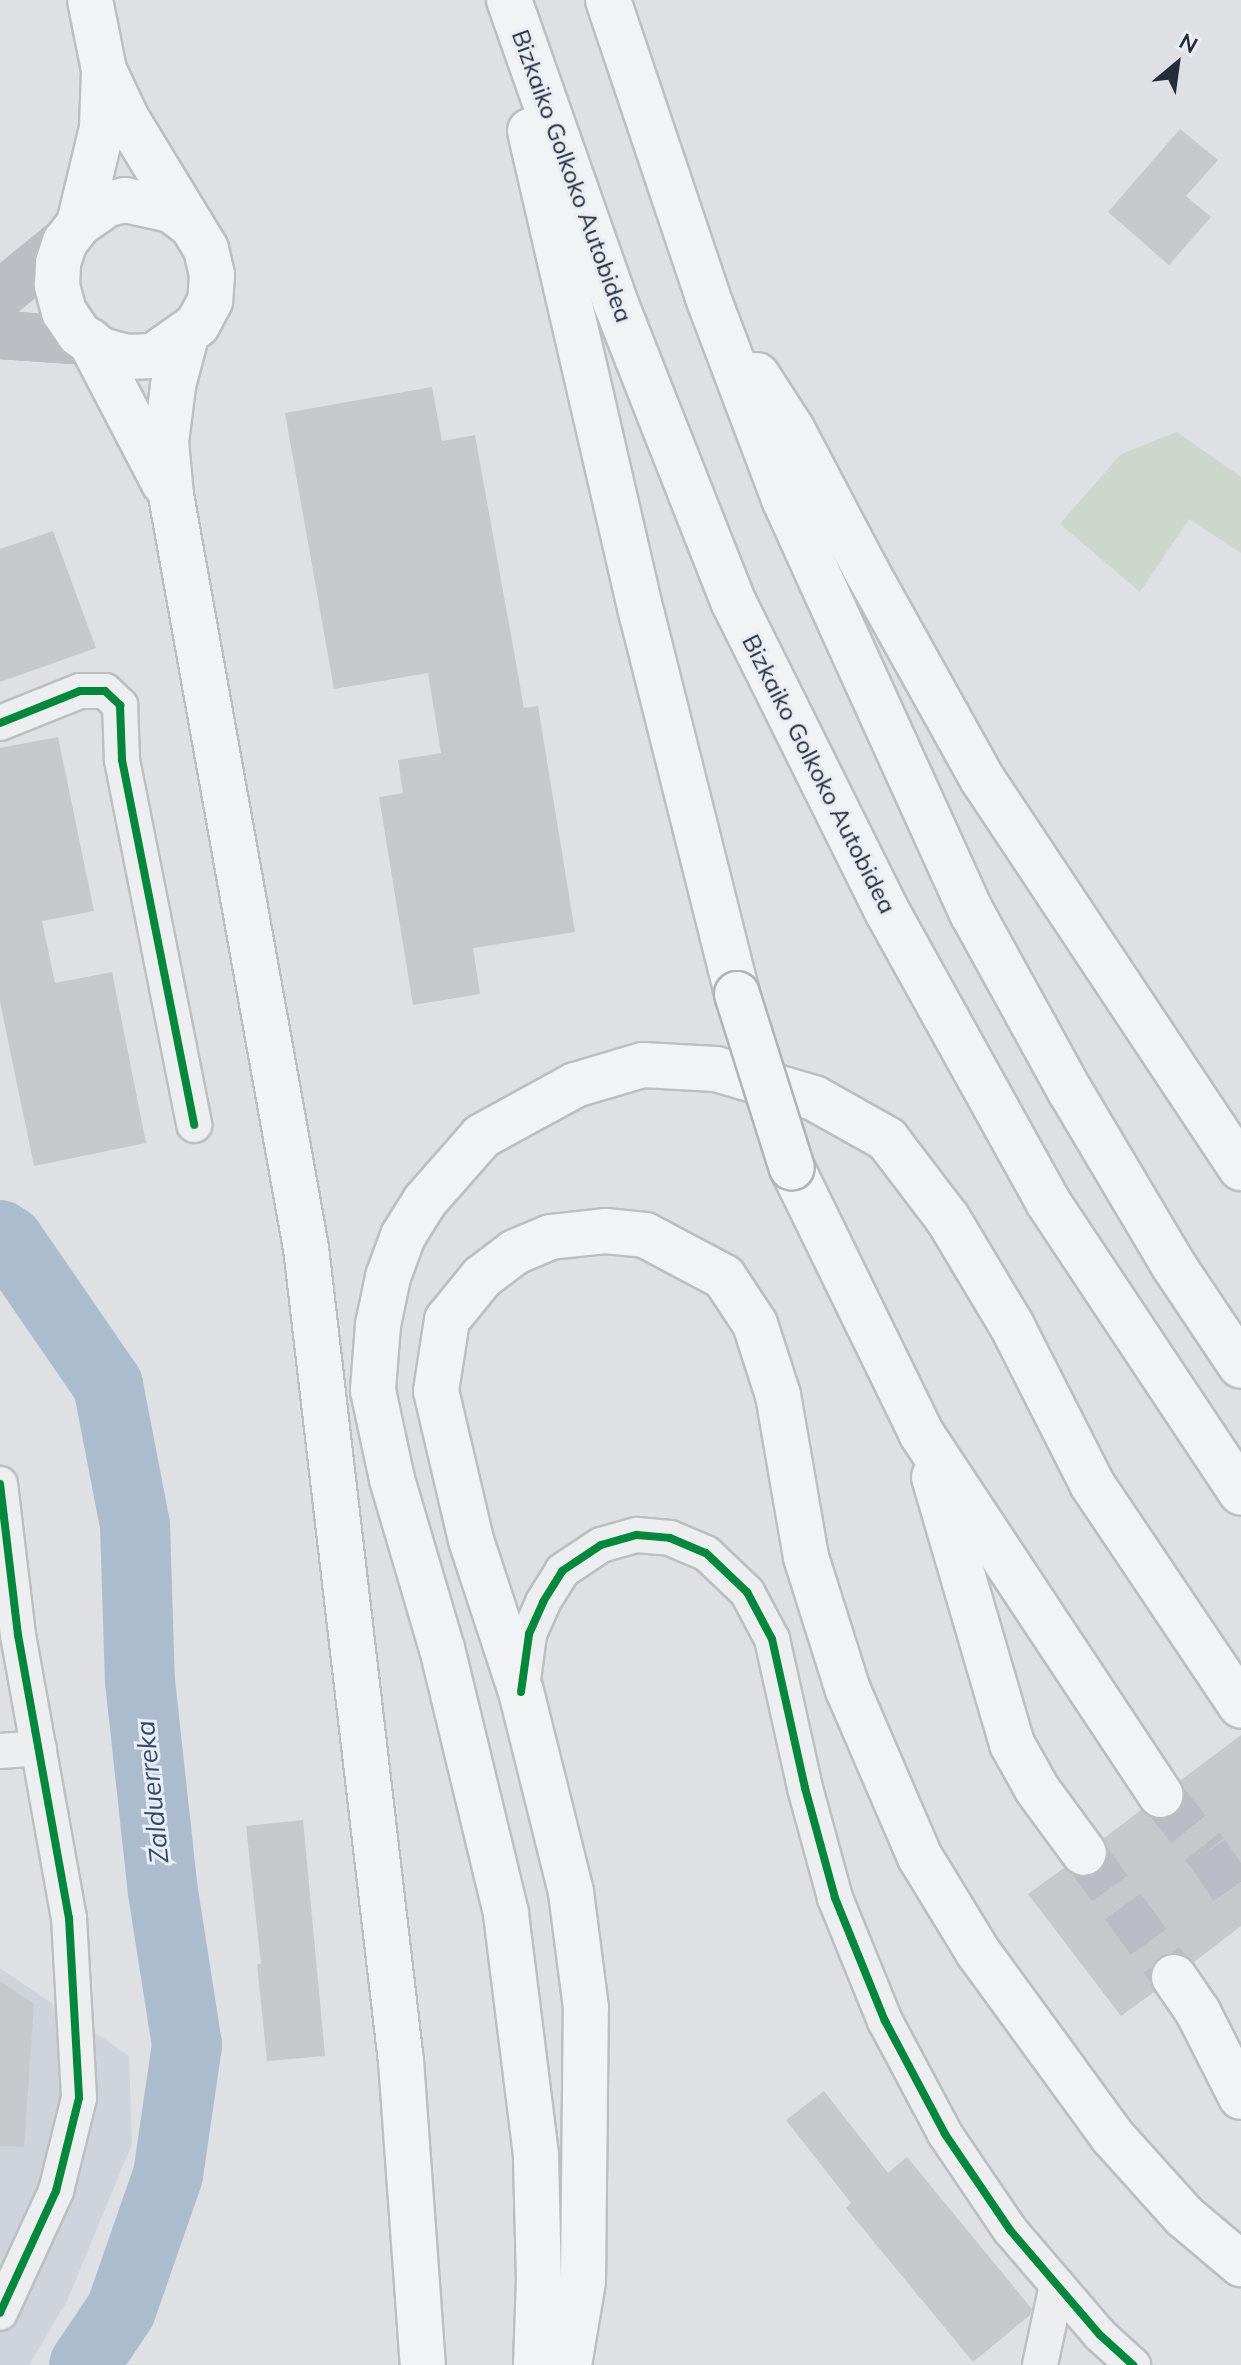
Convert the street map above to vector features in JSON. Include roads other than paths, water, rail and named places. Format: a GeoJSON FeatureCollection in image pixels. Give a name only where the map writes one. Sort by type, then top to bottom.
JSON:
{"type":"FeatureCollection","features":[{"type":"Feature","properties":{"kind":"highway"},"geometry":{"type":"LineString","coordinates":[[90,0],[104,70],[102,128],[72,233],[58,263],[57,285],[64,312],[79,334],[101,350],[127,357],[153,356],[186,336],[197,325],[210,301],[212,275],[206,249],[127,119],[104,70]]}},
{"type":"Feature","properties":{"kind":"highway"},"geometry":{"type":"LineString","coordinates":[[500,0],[642,615],[737,994],[792,1168],[921,1433],[1161,1795]]}},
{"type":"Feature","properties":{"kind":"highway","name":"Bizkaiko Golkoko Autobidea"},"geometry":{"type":"LineString","coordinates":[[509,0],[616,304],[734,603],[888,913],[1048,1202],[1241,1493]]}},
{"type":"Feature","properties":{"kind":"highway"},"geometry":{"type":"LineString","coordinates":[[608,0],[707,295],[784,499],[972,913],[1070,1091],[1174,1266],[1241,1366]]}},
{"type":"Feature","properties":{"kind":"highway"},"geometry":{"type":"LineString","coordinates":[[72,233],[108,204],[125,200],[171,210],[192,226]]}},
{"type":"Feature","properties":{"kind":"highway"},"geometry":{"type":"LineString","coordinates":[[707,295],[792,429],[983,780],[1241,1168]]}},
{"type":"Feature","properties":{"kind":"highway"},"geometry":{"type":"LineString","coordinates":[[186,336],[173,386],[166,442],[171,495],[306,1248],[401,2061],[423,2365]]}},
{"type":"Feature","properties":{"kind":"highway"},"geometry":{"type":"LineString","coordinates":[[90,341],[171,495]]}},
{"type":"Feature","properties":{"kind":"highway"},"geometry":{"type":"LineString","coordinates":[[536,2365],[539,2281],[536,2155],[506,1913],[442,1649],[392,1479],[373,1390],[378,1325],[388,1277],[403,1236],[424,1202],[482,1136],[575,1085],[643,1065],[716,1069],[814,1098],[887,1139],[948,1219],[1012,1326],[1092,1484],[1241,1706]]}},
{"type":"Feature","properties":{"kind":"highway"},"geometry":{"type":"LineString","coordinates":[[569,2365],[583,2281],[586,2008],[571,1892],[521,1692],[471,1540],[436,1391],[447,1320],[482,1277],[515,1252],[550,1237],[605,1231],[645,1235],[724,1277],[755,1324],[778,1395],[806,1557],[848,1690],[920,1857],[978,1952],[1112,2136],[1184,2216],[1241,2264]]}},
{"type":"Feature","properties":{"kind":"highway"},"geometry":{"type":"LineString","coordinates":[[921,1433],[1012,1744],[1037,1789],[1084,1853]]}},
{"type":"Feature","properties":{"kind":"highway"},"geometry":{"type":"LineString","coordinates":[[1174,1977],[1198,2012],[1241,2097]]}},
{"type":"Feature","properties":{"kind":"street"},"geometry":{"type":"LineString","coordinates":[[0,295],[72,233]]}},
{"type":"Feature","properties":{"kind":"street"},"geometry":{"type":"LineString","coordinates":[[0,335],[90,341]]}},
{"type":"Feature","properties":{"kind":"street"},"geometry":{"type":"LineString","coordinates":[[0,723],[80,691],[105,691],[120,705],[122,760],[194,1125]]}},
{"type":"Feature","properties":{"kind":"street"},"geometry":{"type":"LineString","coordinates":[[0,1484],[18,1635],[69,1918],[79,2098],[56,2191],[0,2313]]}},
{"type":"Feature","properties":{"kind":"street"},"geometry":{"type":"LineString","coordinates":[[521,1692],[529,1634],[543,1602],[562,1571],[601,1545],[637,1535],[670,1538],[706,1553],[747,1592],[772,1639],[805,1788],[835,1898],[885,2021],[945,2134],[1010,2230],[1100,2335],[1133,2365]]}},
{"type":"Feature","properties":{"kind":"street"},"geometry":{"type":"LineString","coordinates":[[0,1751],[39,1748]]}},
{"type":"Feature","properties":{"kind":"street"},"geometry":{"type":"LineString","coordinates":[[1040,2365],[1049,2337],[1057,2285]]}},
{"type":"Feature","properties":{"kind":"waterway","name":"Zalduerreka"},"geometry":{"type":"LineString","coordinates":[[0,1235],[9,1241],[108,1385],[135,1525],[140,1681],[163,1892],[187,2045],[168,2175],[121,2310],[84,2365]]}},
{"type":"Feature","properties":{"kind":"tunnel"},"geometry":{"type":"LineString","coordinates":[[1161,1795],[1207,1852],[1241,1902]]}},
{"type":"Feature","properties":{"kind":"tunnel"},"geometry":{"type":"LineString","coordinates":[[1084,1853],[1174,1977]]}}]}
